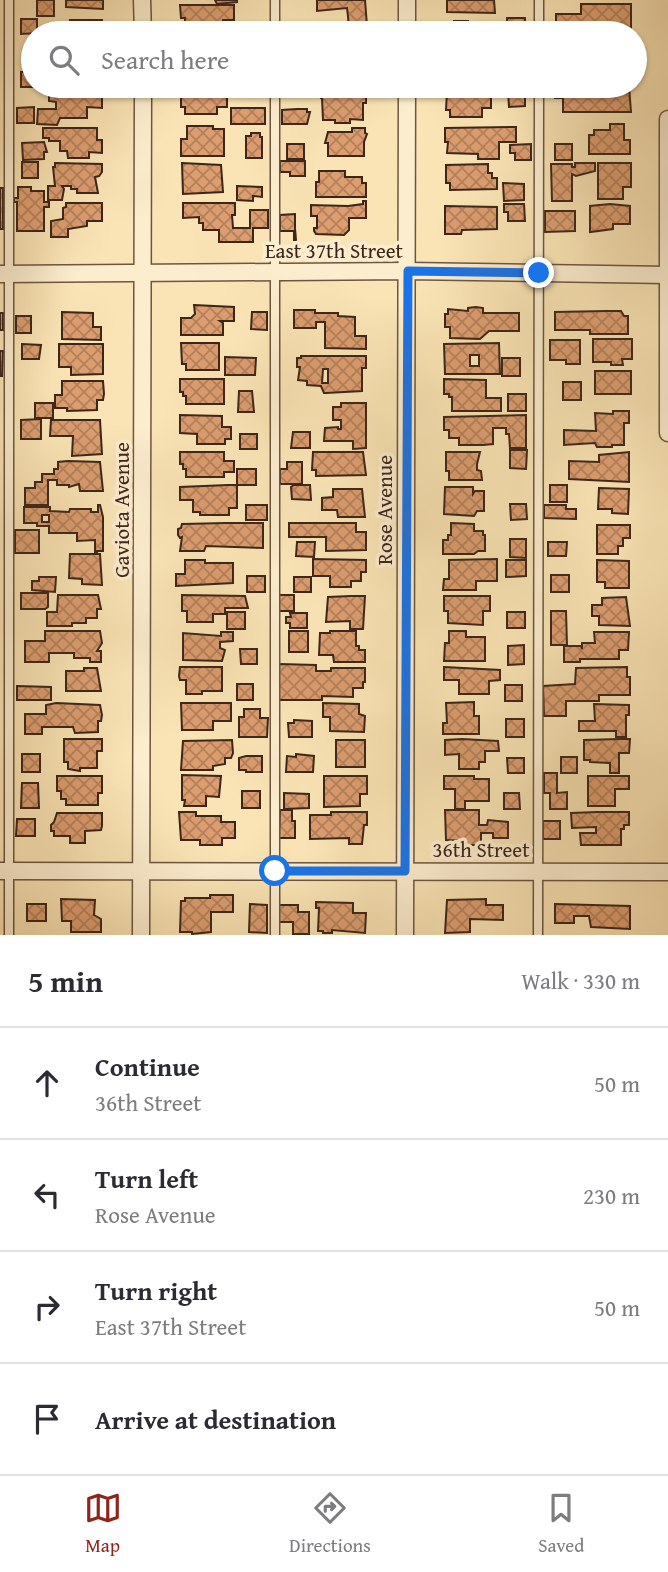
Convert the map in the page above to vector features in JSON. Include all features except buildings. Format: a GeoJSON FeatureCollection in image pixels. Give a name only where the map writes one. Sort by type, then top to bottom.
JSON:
{"type":"FeatureCollection","features":[{"type":"Feature","properties":{"kind":"street"},"geometry":{"type":"LineString","coordinates":[[142,0],[143,21]]}},
{"type":"Feature","properties":{"kind":"street"},"geometry":{"type":"LineString","coordinates":[[407,0],[407,21]]}},
{"type":"Feature","properties":{"kind":"street","name":"Gaviota Avenue"},"geometry":{"type":"LineString","coordinates":[[141,935],[143,98]]}},
{"type":"Feature","properties":{"kind":"street","name":"Rose Avenue"},"geometry":{"type":"LineString","coordinates":[[405,935],[407,98]]}},
{"type":"Feature","properties":{"kind":"street"},"geometry":{"type":"LineString","coordinates":[[668,119],[668,433]]}},
{"type":"Feature","properties":{"kind":"street","name":"East 37th Street"},"geometry":{"type":"LineString","coordinates":[[4,274],[408,271],[668,275]]}},
{"type":"Feature","properties":{"kind":"street","name":"36th Street"},"geometry":{"type":"LineString","coordinates":[[4,871],[668,872]]}},
{"type":"Feature","properties":{"kind":"lane"},"geometry":{"type":"LineString","coordinates":[[9,0],[4,274],[4,871],[9,935]]}},
{"type":"Feature","properties":{"kind":"lane"},"geometry":{"type":"LineString","coordinates":[[275,0],[275,21]]}},
{"type":"Feature","properties":{"kind":"lane"},"geometry":{"type":"LineString","coordinates":[[539,0],[539,21]]}},
{"type":"Feature","properties":{"kind":"lane"},"geometry":{"type":"LineString","coordinates":[[275,98],[275,935]]}},
{"type":"Feature","properties":{"kind":"lane"},"geometry":{"type":"LineString","coordinates":[[538,935],[539,98]]}},
{"type":"Feature","properties":{"kind":"route"},"geometry":{"type":"LineString","coordinates":[[275,871],[405,871],[408,271],[539,273]]}}]}
